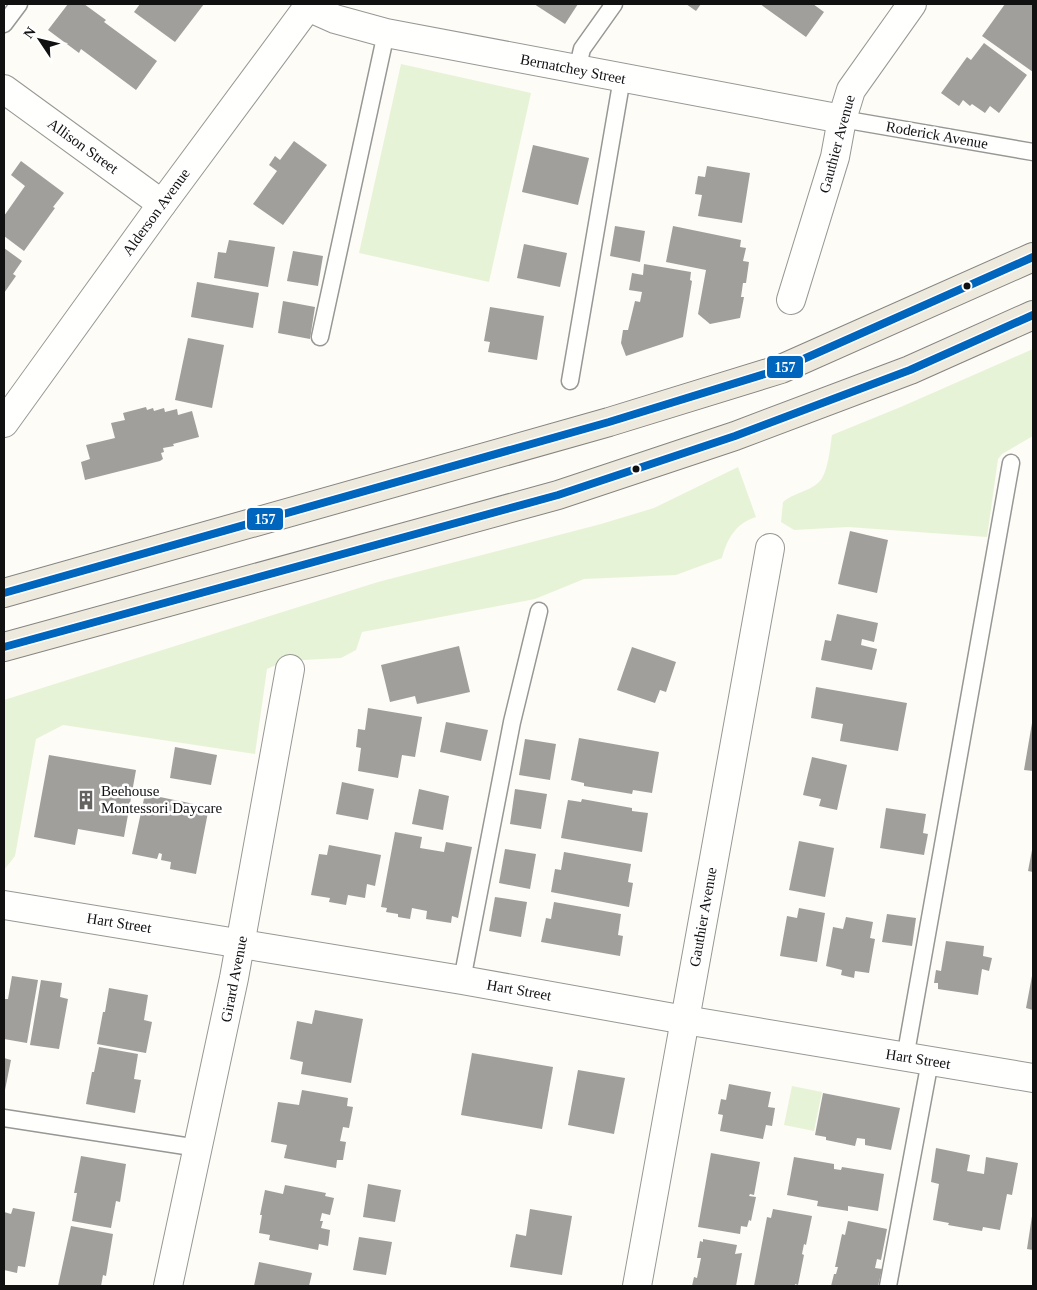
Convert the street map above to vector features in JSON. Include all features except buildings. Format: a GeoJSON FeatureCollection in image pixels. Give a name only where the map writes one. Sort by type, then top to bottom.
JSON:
{"type":"FeatureCollection","features":[{"type":"Feature","properties":{"kind":"main road"},"geometry":{"type":"LineString","coordinates":[[9,586],[609,422],[781,369],[1033,257]]}},
{"type":"Feature","properties":{"kind":"main road"},"geometry":{"type":"LineString","coordinates":[[4,647],[567,492],[735,436],[910,370],[1033,316]]}},
{"type":"Feature","properties":{"kind":"street","name":"Gauthier Avenue"},"geometry":{"type":"LineString","coordinates":[[791,300],[835,157],[842,118],[851,90],[912,4]]}},
{"type":"Feature","properties":{"kind":"street","name":"Bernatchey Street"},"geometry":{"type":"LineString","coordinates":[[309,5],[335,19],[386,33],[842,118]]}},
{"type":"Feature","properties":{"kind":"street","name":"Alderson Avenue"},"geometry":{"type":"LineString","coordinates":[[4,423],[309,5]]}},
{"type":"Feature","properties":{"kind":"street","name":"Allison Street"},"geometry":{"type":"LineString","coordinates":[[4,89],[162,204]]}},
{"type":"Feature","properties":{"kind":"street","name":"Gauthier Avenue"},"geometry":{"type":"LineString","coordinates":[[637,1286],[770,548]]}},
{"type":"Feature","properties":{"kind":"street","name":"Girard Avenue"},"geometry":{"type":"LineString","coordinates":[[168,1286],[241,943],[290,669]]}},
{"type":"Feature","properties":{"kind":"street","name":"Hart Street"},"geometry":{"type":"LineString","coordinates":[[4,905],[462,980],[918,1060],[1033,1078]]}},
{"type":"Feature","properties":{"kind":"lane"},"geometry":{"type":"LineString","coordinates":[[4,24],[19,4]]}},
{"type":"Feature","properties":{"kind":"lane"},"geometry":{"type":"LineString","coordinates":[[577,70],[582,49],[614,4]]}},
{"type":"Feature","properties":{"kind":"lane"},"geometry":{"type":"LineString","coordinates":[[320,337],[386,33]]}},
{"type":"Feature","properties":{"kind":"lane"},"geometry":{"type":"LineString","coordinates":[[570,381],[622,78]]}},
{"type":"Feature","properties":{"kind":"lane","name":"Roderick Avenue"},"geometry":{"type":"LineString","coordinates":[[842,118],[1033,152]]}},
{"type":"Feature","properties":{"kind":"lane"},"geometry":{"type":"LineString","coordinates":[[888,1286],[918,1060],[1011,463]]}},
{"type":"Feature","properties":{"kind":"lane"},"geometry":{"type":"LineString","coordinates":[[462,980],[512,722],[539,611]]}},
{"type":"Feature","properties":{"kind":"lane"},"geometry":{"type":"LineString","coordinates":[[4,1118],[198,1148]]}},
{"type":"Feature","properties":{"kind":"green space"},"geometry":{"type":"Polygon","coordinates":[[[401,64],[531,93],[489,282],[359,253],[401,64]]]}},
{"type":"Feature","properties":{"kind":"green space"},"geometry":{"type":"Polygon","coordinates":[[[1033,349],[1033,436],[1002,454],[998,459],[987,537],[848,527],[794,530],[781,522],[783,502],[814,486],[824,474],[832,435],[1033,349]]]}},
{"type":"Feature","properties":{"kind":"green space"},"geometry":{"type":"Polygon","coordinates":[[[738,467],[756,517],[743,523],[733,533],[722,558],[676,575],[584,579],[535,599],[362,632],[356,650],[341,658],[285,661],[267,669],[255,754],[63,725],[36,739],[15,856],[4,870],[4,700],[378,582],[601,524],[654,508],[738,467]]]}},
{"type":"Feature","properties":{"kind":"green space"},"geometry":{"type":"Polygon","coordinates":[[[792,1086],[822,1092],[814,1131],[784,1125],[792,1086]]]}},
{"type":"Feature","properties":{"kind":"transit line","name":"157"},"geometry":{"type":"LineString","coordinates":[[4,593],[609,422],[781,369],[1033,257]]}},
{"type":"Feature","properties":{"kind":"transit line","name":"157"},"geometry":{"type":"LineString","coordinates":[[4,647],[558,495],[735,436],[910,370],[1033,315]]}},
{"type":"Feature","properties":{"kind":"place","name":"Beehouse Montessori Daycare"},"geometry":{"type":"Point","coordinates":[86,800]}}]}
